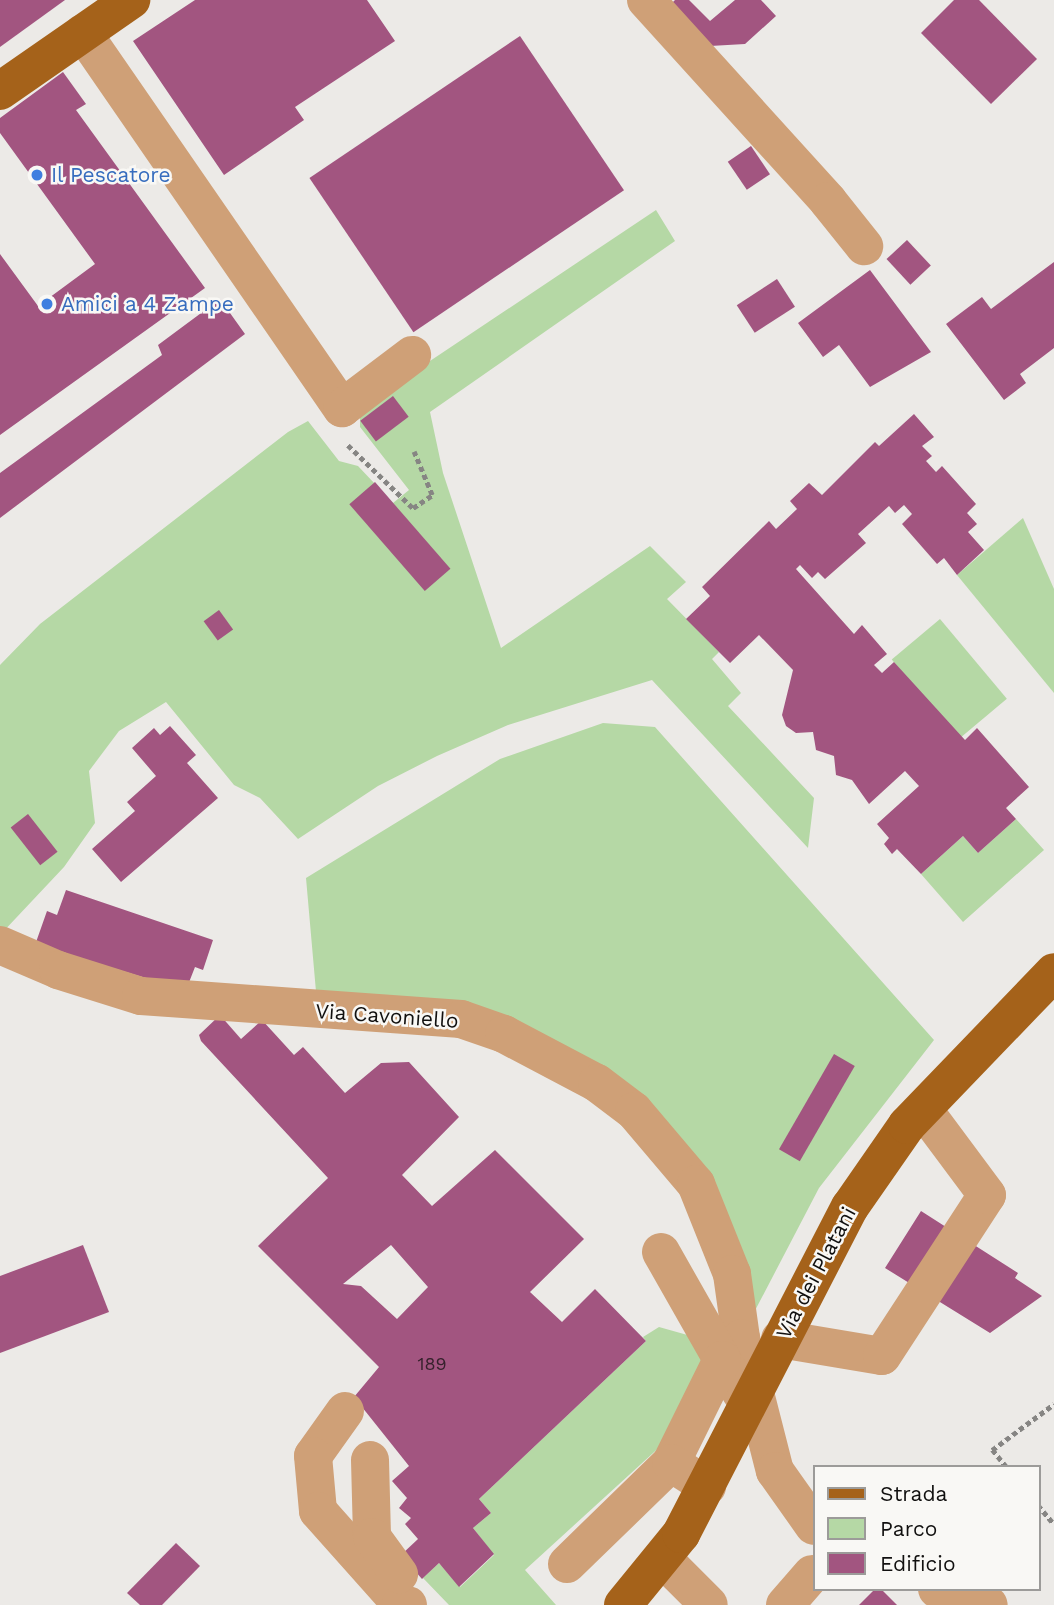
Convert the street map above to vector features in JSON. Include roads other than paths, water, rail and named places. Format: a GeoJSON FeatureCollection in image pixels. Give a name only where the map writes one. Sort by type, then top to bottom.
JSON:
{"type":"FeatureCollection","features":[{"type":"Feature","properties":{"kind":"main road"},"geometry":{"type":"LineString","coordinates":[[0,91],[131,0]]}},
{"type":"Feature","properties":{"kind":"main road","name":"Via dei Platani"},"geometry":{"type":"LineString","coordinates":[[623,1605],[662,1558],[707,1486],[850,1207],[923,1109],[967,1058],[1054,972]]}},
{"type":"Feature","properties":{"kind":"lane"},"geometry":{"type":"LineString","coordinates":[[646,0],[828,201],[864,246]]}},
{"type":"Feature","properties":{"kind":"lane"},"geometry":{"type":"LineString","coordinates":[[83,33],[342,408],[412,355]]}},
{"type":"Feature","properties":{"kind":"lane","name":"Via Cavoniello"},"geometry":{"type":"LineString","coordinates":[[0,945],[58,970],[141,996],[461,1019],[504,1034],[597,1083],[634,1111],[696,1184],[732,1275],[741,1338],[775,1471],[813,1525]]}},
{"type":"Feature","properties":{"kind":"lane"},"geometry":{"type":"LineString","coordinates":[[780,1339],[882,1356],[987,1195],[923,1109]]}},
{"type":"Feature","properties":{"kind":"lane"},"geometry":{"type":"LineString","coordinates":[[661,1252],[748,1402]]}},
{"type":"Feature","properties":{"kind":"lane"},"geometry":{"type":"LineString","coordinates":[[567,1564],[671,1463],[722,1360]]}},
{"type":"Feature","properties":{"kind":"lane"},"geometry":{"type":"LineString","coordinates":[[345,1411],[313,1456],[318,1511],[401,1604],[408,1605]]}},
{"type":"Feature","properties":{"kind":"lane"},"geometry":{"type":"LineString","coordinates":[[370,1460],[372,1537],[418,1605]]}},
{"type":"Feature","properties":{"kind":"lane"},"geometry":{"type":"LineString","coordinates":[[671,1463],[707,1486]]}},
{"type":"Feature","properties":{"kind":"lane"},"geometry":{"type":"LineString","coordinates":[[662,1558],[709,1605]]}},
{"type":"Feature","properties":{"kind":"lane"},"geometry":{"type":"LineString","coordinates":[[785,1605],[812,1574]]}},
{"type":"Feature","properties":{"kind":"lane"},"geometry":{"type":"LineString","coordinates":[[944,1591],[989,1605]]}},
{"type":"Feature","properties":{"kind":"place","name":"Il Pescatore"},"geometry":{"type":"Point","coordinates":[37,175]}},
{"type":"Feature","properties":{"kind":"place","name":"Amici a 4 Zampe"},"geometry":{"type":"Point","coordinates":[47,304]}}]}
